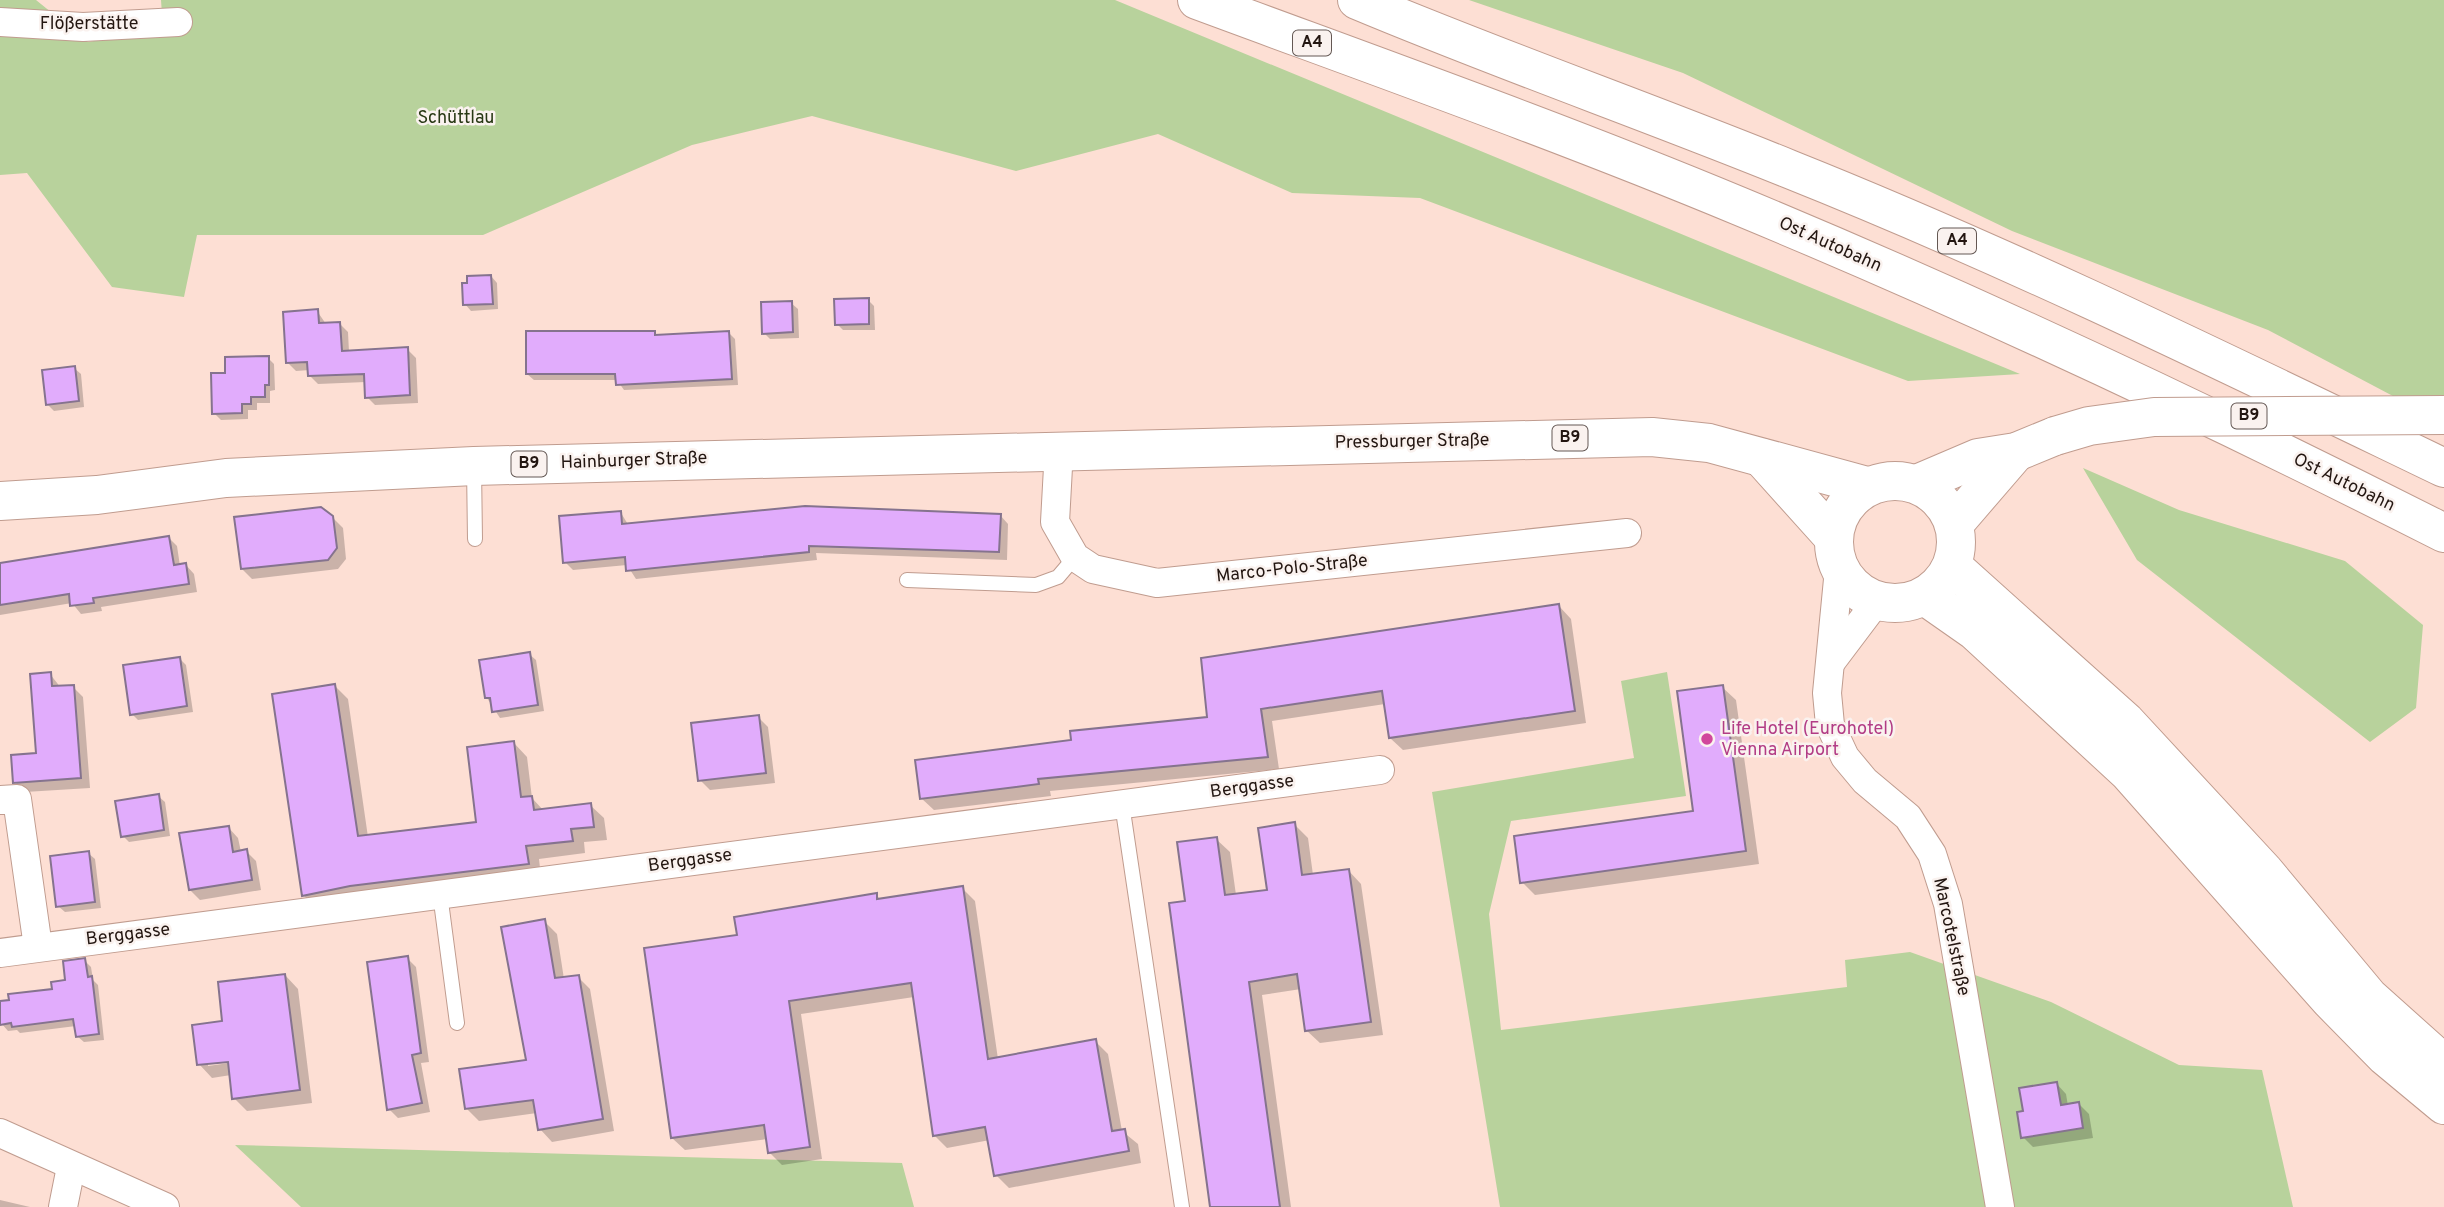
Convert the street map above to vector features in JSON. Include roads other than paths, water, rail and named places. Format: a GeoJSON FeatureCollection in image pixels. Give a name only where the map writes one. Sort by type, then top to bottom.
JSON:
{"type":"FeatureCollection","features":[{"type":"Feature","properties":{"kind":"main road","name":"Ost Autobahn"},"geometry":{"type":"LineString","coordinates":[[1197,0],[1738,205],[1929,289],[2336,478],[2444,533]]}},
{"type":"Feature","properties":{"kind":"main road","name":"A4"},"geometry":{"type":"LineString","coordinates":[[1357,0],[1457,42],[1791,169],[2112,309],[2444,468]]}},
{"type":"Feature","properties":{"kind":"main road","name":"B9"},"geometry":{"type":"LineString","coordinates":[[1867,486],[1892,480],[1917,484],[1978,458],[2016,452],[2089,426],[2154,417],[2444,415]]}},
{"type":"Feature","properties":{"kind":"main road","name":"Pressburger Straße"},"geometry":{"type":"LineString","coordinates":[[1059,449],[1652,437],[1709,443],[1867,486]]}},
{"type":"Feature","properties":{"kind":"main road","name":"Hainburger Straße"},"geometry":{"type":"LineString","coordinates":[[0,501],[97,495],[226,478],[474,466],[1059,449]]}},
{"type":"Feature","properties":{"kind":"main road","name":"B9"},"geometry":{"type":"LineString","coordinates":[[1954,524],[2016,452]]}},
{"type":"Feature","properties":{"kind":"main road"},"geometry":{"type":"LineString","coordinates":[[1762,458],[1836,553],[1862,594],[1877,601],[1894,604],[1926,596],[1941,583],[1952,566],[1956,552],[1954,524],[1940,500],[1917,484]]}},
{"type":"Feature","properties":{"kind":"main road"},"geometry":{"type":"LineString","coordinates":[[1836,553],[1844,508],[1867,486]]}},
{"type":"Feature","properties":{"kind":"main road"},"geometry":{"type":"LineString","coordinates":[[1952,566],[2126,722],[2264,872],[2369,997],[2444,1064]]}},
{"type":"Feature","properties":{"kind":"main road"},"geometry":{"type":"LineString","coordinates":[[1926,596],[1975,631],[2128,772],[2330,1000],[2385,1056],[2444,1105]]}},
{"type":"Feature","properties":{"kind":"street","name":"Flößerstätte"},"geometry":{"type":"LineString","coordinates":[[0,22],[83,27],[178,22]]}},
{"type":"Feature","properties":{"kind":"street"},"geometry":{"type":"LineString","coordinates":[[1059,449],[1055,522],[1075,557]]}},
{"type":"Feature","properties":{"kind":"street","name":"Marco-Polo-Straße"},"geometry":{"type":"LineString","coordinates":[[1075,557],[1093,569],[1157,583],[1627,533]]}},
{"type":"Feature","properties":{"kind":"street","name":"Marcotelstraße"},"geometry":{"type":"LineString","coordinates":[[1836,553],[1831,662],[1826,693],[1830,725],[1844,757],[1866,781],[1908,817],[1932,854],[1948,904],[2000,1207]]}},
{"type":"Feature","properties":{"kind":"street","name":"Marcotelstraße"},"geometry":{"type":"LineString","coordinates":[[1831,662],[1877,601]]}},
{"type":"Feature","properties":{"kind":"street","name":"Berggasse"},"geometry":{"type":"LineString","coordinates":[[0,953],[1380,770]]}},
{"type":"Feature","properties":{"kind":"street"},"geometry":{"type":"LineString","coordinates":[[0,800],[17,799],[38,947]]}},
{"type":"Feature","properties":{"kind":"street"},"geometry":{"type":"LineString","coordinates":[[0,1133],[165,1207]]}},
{"type":"Feature","properties":{"kind":"street"},"geometry":{"type":"LineString","coordinates":[[64,1207],[71,1167]]}},
{"type":"Feature","properties":{"kind":"lane"},"geometry":{"type":"LineString","coordinates":[[474,466],[475,539]]}},
{"type":"Feature","properties":{"kind":"lane"},"geometry":{"type":"LineString","coordinates":[[906,580],[1036,585],[1058,577],[1075,557]]}},
{"type":"Feature","properties":{"kind":"lane"},"geometry":{"type":"LineString","coordinates":[[1122,804],[1182,1207]]}},
{"type":"Feature","properties":{"kind":"lane"},"geometry":{"type":"LineString","coordinates":[[440,894],[457,1023]]}},
{"type":"Feature","properties":{"kind":"place","name":"Life Hotel (Eurohotel) Vienna Airport"},"geometry":{"type":"Point","coordinates":[1707,739]}},
{"type":"Feature","properties":{"kind":"park label","name":"Schüttlau"},"geometry":{"type":"Point","coordinates":[456,118]}}]}
